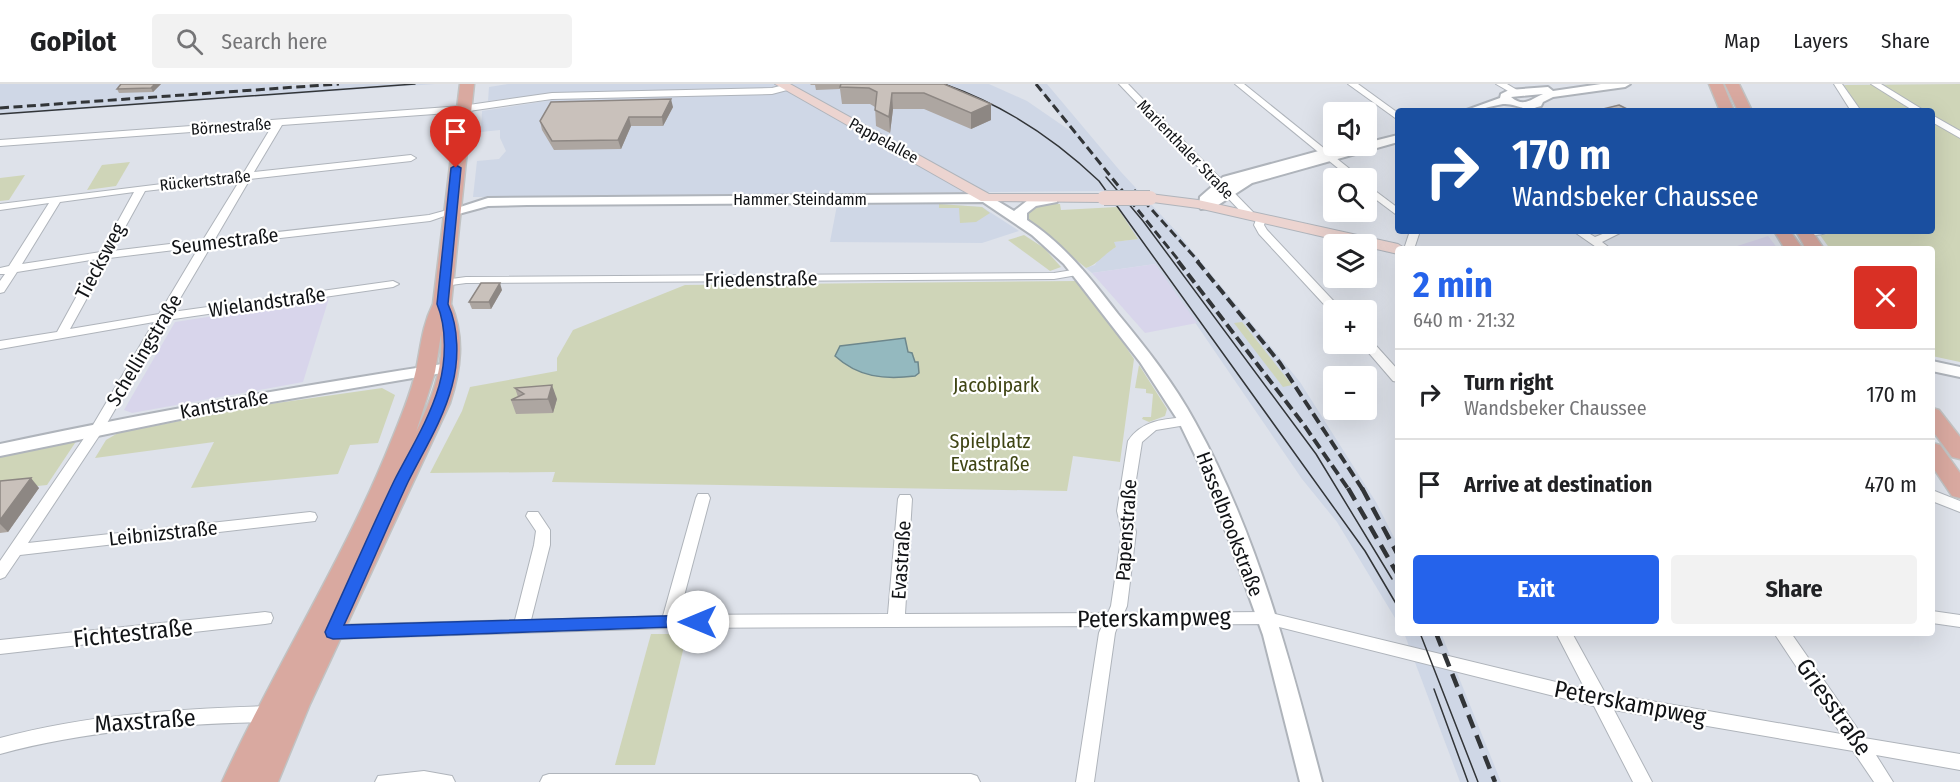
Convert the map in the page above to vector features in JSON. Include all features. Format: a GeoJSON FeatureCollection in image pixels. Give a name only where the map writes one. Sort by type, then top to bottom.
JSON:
{"type":"FeatureCollection","features":[{"type":"Feature","properties":{"kind":"main road"},"geometry":{"type":"LineString","coordinates":[[1716,84],[1726,108]]}},
{"type":"Feature","properties":{"kind":"main road"},"geometry":{"type":"LineString","coordinates":[[1732,84],[1744,108]]}},
{"type":"Feature","properties":{"kind":"main road"},"geometry":{"type":"LineString","coordinates":[[264,782],[279,714],[409,426],[425,372],[433,323],[442,304],[466,86]]}},
{"type":"Feature","properties":{"kind":"main road","name":"Pappelallee"},"geometry":{"type":"LineString","coordinates":[[784,86],[986,198]]}},
{"type":"Feature","properties":{"kind":"main road","name":"Hammer Steindamm"},"geometry":{"type":"LineString","coordinates":[[986,198],[1150,198],[1208,203],[1255,217],[1395,248]]}},
{"type":"Feature","properties":{"kind":"main road"},"geometry":{"type":"LineString","coordinates":[[236,782],[333,632],[401,482],[432,423],[450,368],[450,320],[442,304]]}},
{"type":"Feature","properties":{"kind":"main road"},"geometry":{"type":"LineString","coordinates":[[1935,419],[1960,452]]}},
{"type":"Feature","properties":{"kind":"main road"},"geometry":{"type":"LineString","coordinates":[[1935,455],[1959,493]]}},
{"type":"Feature","properties":{"kind":"street","name":"Marienthaler Straße"},"geometry":{"type":"LineString","coordinates":[[1123,84],[1255,217],[1263,232],[1327,300]]}},
{"type":"Feature","properties":{"kind":"street"},"geometry":{"type":"LineString","coordinates":[[1239,84],[1323,153]]}},
{"type":"Feature","properties":{"kind":"street"},"geometry":{"type":"LineString","coordinates":[[1352,84],[1395,115]]}},
{"type":"Feature","properties":{"kind":"street"},"geometry":{"type":"LineString","coordinates":[[1499,84],[1533,106]]}},
{"type":"Feature","properties":{"kind":"street"},"geometry":{"type":"LineString","coordinates":[[1478,108],[1514,95],[1580,84]]}},
{"type":"Feature","properties":{"kind":"street"},"geometry":{"type":"LineString","coordinates":[[1516,108],[1533,106],[1551,94],[1625,84]]}},
{"type":"Feature","properties":{"kind":"street"},"geometry":{"type":"LineString","coordinates":[[1838,84],[1854,108]]}},
{"type":"Feature","properties":{"kind":"street"},"geometry":{"type":"LineString","coordinates":[[1875,84],[1915,108]]}},
{"type":"Feature","properties":{"kind":"street","name":"Börnestraße"},"geometry":{"type":"LineString","coordinates":[[0,143],[462,109],[552,96],[772,92],[784,86]]}},
{"type":"Feature","properties":{"kind":"street"},"geometry":{"type":"LineString","coordinates":[[1514,95],[1533,106]]}},
{"type":"Feature","properties":{"kind":"street"},"geometry":{"type":"LineString","coordinates":[[1935,120],[1960,135]]}},
{"type":"Feature","properties":{"kind":"street","name":"Schellingstraße"},"geometry":{"type":"LineString","coordinates":[[0,573],[98,427],[210,242],[279,122]]}},
{"type":"Feature","properties":{"kind":"street"},"geometry":{"type":"LineString","coordinates":[[1377,137],[1395,132]]}},
{"type":"Feature","properties":{"kind":"street"},"geometry":{"type":"LineString","coordinates":[[1377,143],[1395,139]]}},
{"type":"Feature","properties":{"kind":"street"},"geometry":{"type":"LineString","coordinates":[[1208,203],[1224,188],[1323,156]]}},
{"type":"Feature","properties":{"kind":"street"},"geometry":{"type":"LineString","coordinates":[[1327,156],[1343,168]]}},
{"type":"Feature","properties":{"kind":"street","name":"Rückertstraße"},"geometry":{"type":"LineString","coordinates":[[0,207],[248,175],[411,159]]}},
{"type":"Feature","properties":{"kind":"street"},"geometry":{"type":"LineString","coordinates":[[942,198],[957,189],[955,180]]}},
{"type":"Feature","properties":{"kind":"street","name":"Tiecksweg"},"geometry":{"type":"LineString","coordinates":[[61,334],[141,188]]}},
{"type":"Feature","properties":{"kind":"street"},"geometry":{"type":"LineString","coordinates":[[1377,194],[1393,204]]}},
{"type":"Feature","properties":{"kind":"street","name":"Hammer Steindamm"},"geometry":{"type":"LineString","coordinates":[[451,212],[488,202],[986,198]]}},
{"type":"Feature","properties":{"kind":"street","name":"Hasselbrookstraße"},"geometry":{"type":"LineString","coordinates":[[986,198],[1049,240],[1079,272],[1146,358],[1187,421],[1217,482],[1267,618],[1292,701],[1311,782]]}},
{"type":"Feature","properties":{"kind":"street"},"geometry":{"type":"LineString","coordinates":[[0,290],[57,199]]}},
{"type":"Feature","properties":{"kind":"street"},"geometry":{"type":"LineString","coordinates":[[1021,221],[1020,212],[1025,207],[1053,199]]}},
{"type":"Feature","properties":{"kind":"street","name":"Seumestraße"},"geometry":{"type":"LineString","coordinates":[[0,271],[103,255],[430,218],[451,212]]}},
{"type":"Feature","properties":{"kind":"street"},"geometry":{"type":"LineString","coordinates":[[1583,234],[1602,246]]}},
{"type":"Feature","properties":{"kind":"street"},"geometry":{"type":"LineString","coordinates":[[1594,241],[1612,234]]}},
{"type":"Feature","properties":{"kind":"street","name":"Friedenstraße"},"geometry":{"type":"LineString","coordinates":[[444,283],[466,280],[1054,276],[1079,272]]}},
{"type":"Feature","properties":{"kind":"street","name":"Wielandstraße"},"geometry":{"type":"LineString","coordinates":[[0,345],[165,317],[393,284]]}},
{"type":"Feature","properties":{"kind":"street"},"geometry":{"type":"LineString","coordinates":[[1377,354],[1395,375]]}},
{"type":"Feature","properties":{"kind":"street"},"geometry":{"type":"LineString","coordinates":[[1935,367],[1960,372]]}},
{"type":"Feature","properties":{"kind":"street","name":"Kantstraße"},"geometry":{"type":"LineString","coordinates":[[0,450],[98,427],[257,398],[450,368]]}},
{"type":"Feature","properties":{"kind":"street","name":"Papenstraße"},"geometry":{"type":"LineString","coordinates":[[1085,782],[1107,633],[1119,606],[1129,532],[1124,511],[1135,441],[1151,426],[1187,421]]}},
{"type":"Feature","properties":{"kind":"street"},"geometry":{"type":"LineString","coordinates":[[1935,496],[1959,493]]}},
{"type":"Feature","properties":{"kind":"street"},"geometry":{"type":"LineString","coordinates":[[669,622],[703,498]]}},
{"type":"Feature","properties":{"kind":"street","name":"Evastraße"},"geometry":{"type":"LineString","coordinates":[[896,621],[905,499]]}},
{"type":"Feature","properties":{"kind":"street"},"geometry":{"type":"LineString","coordinates":[[521,627],[542,545],[543,530],[533,516]]}},
{"type":"Feature","properties":{"kind":"street","name":"Leibnizstraße"},"geometry":{"type":"LineString","coordinates":[[15,550],[310,517]]}},
{"type":"Feature","properties":{"kind":"street"},"geometry":{"type":"LineString","coordinates":[[1935,617],[1960,621]]}},
{"type":"Feature","properties":{"kind":"street","name":"Fichtestraße"},"geometry":{"type":"LineString","coordinates":[[0,647],[265,618]]}},
{"type":"Feature","properties":{"kind":"street","name":"Peterskampweg"},"geometry":{"type":"LineString","coordinates":[[333,632],[669,622],[1267,618],[1600,700],[1960,762]]}},
{"type":"Feature","properties":{"kind":"street"},"geometry":{"type":"LineString","coordinates":[[1566,636],[1643,782]]}},
{"type":"Feature","properties":{"kind":"street","name":"Griesstraße"},"geometry":{"type":"LineString","coordinates":[[1784,636],[1862,746],[1884,782]]}},
{"type":"Feature","properties":{"kind":"street","name":"Maxstraße"},"geometry":{"type":"LineString","coordinates":[[0,746],[49,732],[90,724],[279,714]]}},
{"type":"Feature","properties":{"kind":"street"},"geometry":{"type":"LineString","coordinates":[[384,782],[424,778],[446,782]]}},
{"type":"Feature","properties":{"kind":"street"},"geometry":{"type":"LineString","coordinates":[[549,782],[971,782]]}},
{"type":"Feature","properties":{"kind":"shaded area"},"geometry":{"type":"Polygon","coordinates":[[[0,84],[302,84],[268,88],[322,84],[435,84],[0,115],[0,84]]]}},
{"type":"Feature","properties":{"kind":"shaded area"},"geometry":{"type":"Polygon","coordinates":[[[508,84],[989,84],[1027,101],[1072,132],[1035,84],[1047,84],[1121,172],[1176,231],[1300,382],[1376,502],[1395,539],[1395,618],[1337,522],[1302,479],[1155,264],[1092,273],[1086,268],[1095,265],[1099,257],[1116,247],[1113,242],[1138,239],[1104,191],[473,197],[477,161],[499,159],[506,151],[500,138],[500,130],[481,132],[482,111],[546,101],[551,94],[488,101],[489,87],[508,84]]]}},
{"type":"Feature","properties":{"kind":"shaded area"},"geometry":{"type":"Polygon","coordinates":[[[939,204],[982,207],[1019,231],[982,243],[830,242],[837,205],[939,204]]]}},
{"type":"Feature","properties":{"kind":"shaded area"},"geometry":{"type":"Polygon","coordinates":[[[1768,236],[1776,246],[1737,246],[1768,236]]]}},
{"type":"Feature","properties":{"kind":"shaded area"},"geometry":{"type":"Polygon","coordinates":[[[1155,264],[1197,323],[1145,333],[1092,273],[1155,264]]]}},
{"type":"Feature","properties":{"kind":"shaded area"},"geometry":{"type":"Polygon","coordinates":[[[329,298],[303,382],[132,413],[124,410],[175,322],[329,298]]]}},
{"type":"Feature","properties":{"kind":"shaded area"},"geometry":{"type":"Polygon","coordinates":[[[905,338],[908,352],[912,353],[915,362],[918,362],[919,373],[915,376],[893,378],[862,373],[835,356],[840,346],[905,338]]]}},
{"type":"Feature","properties":{"kind":"shaded area"},"geometry":{"type":"Polygon","coordinates":[[[1405,636],[1442,636],[1501,782],[1460,782],[1405,636]]]}},
{"type":"Feature","properties":{"kind":"green space"},"geometry":{"type":"Polygon","coordinates":[[[1960,84],[1960,362],[1935,357],[1935,246],[1828,246],[1820,235],[1935,234],[1935,108],[1859,108],[1844,85],[1960,84]]]}},
{"type":"Feature","properties":{"kind":"green space"},"geometry":{"type":"Polygon","coordinates":[[[130,162],[116,186],[87,190],[102,165],[130,162]]]}},
{"type":"Feature","properties":{"kind":"green space"},"geometry":{"type":"Polygon","coordinates":[[[25,175],[9,200],[0,201],[0,178],[25,175]]]}},
{"type":"Feature","properties":{"kind":"green space"},"geometry":{"type":"Polygon","coordinates":[[[939,204],[982,207],[990,213],[976,222],[960,223],[959,208],[939,208],[939,204]]]}},
{"type":"Feature","properties":{"kind":"green space"},"geometry":{"type":"Polygon","coordinates":[[[1044,204],[1060,204],[1061,210],[1117,207],[1138,239],[1114,242],[1116,247],[1086,268],[1027,220],[1025,210],[1044,204]]]}},
{"type":"Feature","properties":{"kind":"green space"},"geometry":{"type":"Polygon","coordinates":[[[1024,235],[1044,248],[1061,267],[1050,271],[1008,240],[1024,235]]]}},
{"type":"Feature","properties":{"kind":"green space","name":"Jacobipark"},"geometry":{"type":"Polygon","coordinates":[[[1077,281],[1098,305],[1134,359],[1120,462],[1073,456],[1067,491],[552,482],[555,472],[430,473],[462,411],[470,387],[557,371],[557,358],[573,330],[685,285],[1077,281]]]}},
{"type":"Feature","properties":{"kind":"green space"},"geometry":{"type":"Polygon","coordinates":[[[1242,322],[1292,385],[1283,387],[1234,323],[1242,322]]]}},
{"type":"Feature","properties":{"kind":"green space"},"geometry":{"type":"Polygon","coordinates":[[[1139,365],[1167,409],[1165,416],[1149,422],[1142,419],[1151,417],[1153,394],[1146,393],[1146,389],[1135,388],[1139,365]]]}},
{"type":"Feature","properties":{"kind":"green space"},"geometry":{"type":"Polygon","coordinates":[[[382,388],[395,395],[378,443],[350,445],[338,474],[191,488],[214,442],[95,458],[106,440],[118,433],[256,406],[382,388]]]}},
{"type":"Feature","properties":{"kind":"green space"},"geometry":{"type":"Polygon","coordinates":[[[77,440],[47,485],[0,490],[0,457],[77,440]]]}},
{"type":"Feature","properties":{"kind":"green space"},"geometry":{"type":"Polygon","coordinates":[[[651,634],[687,634],[655,765],[615,765],[651,634]]]}},
{"type":"Feature","properties":{"kind":"building"},"geometry":{"type":"Polygon","coordinates":[[[121,84],[155,84],[151,88],[117,89],[121,84]]]}},
{"type":"Feature","properties":{"kind":"building"},"geometry":{"type":"Polygon","coordinates":[[[841,84],[944,84],[991,104],[971,113],[924,93],[892,93],[889,117],[875,110],[877,92],[869,88],[840,87],[841,84]]]}},
{"type":"Feature","properties":{"kind":"building"},"geometry":{"type":"Polygon","coordinates":[[[671,99],[662,117],[629,117],[618,140],[552,141],[540,121],[551,102],[671,99]]]}},
{"type":"Feature","properties":{"kind":"building"},"geometry":{"type":"Polygon","coordinates":[[[1619,105],[1625,108],[1607,108],[1619,105]]]}},
{"type":"Feature","properties":{"kind":"building"},"geometry":{"type":"Polygon","coordinates":[[[481,283],[500,283],[489,302],[469,302],[481,283]]]}},
{"type":"Feature","properties":{"kind":"building"},"geometry":{"type":"Polygon","coordinates":[[[552,385],[548,399],[511,400],[524,394],[515,388],[552,385]]]}},
{"type":"Feature","properties":{"kind":"building"},"geometry":{"type":"Polygon","coordinates":[[[31,478],[0,520],[0,481],[31,478]]]}},
{"type":"Feature","properties":{"kind":"tram line"},"geometry":{"type":"LineString","coordinates":[[0,114],[415,84]]}},
{"type":"Feature","properties":{"kind":"tram line"},"geometry":{"type":"LineString","coordinates":[[944,84],[987,102],[1027,124],[1064,150],[1099,181],[1365,551],[1395,602]]}},
{"type":"Feature","properties":{"kind":"tram line"},"geometry":{"type":"LineString","coordinates":[[1106,177],[1143,221],[1316,454],[1392,579]]}},
{"type":"Feature","properties":{"kind":"tram line"},"geometry":{"type":"LineString","coordinates":[[1421,636],[1478,782]]}},
{"type":"Feature","properties":{"kind":"tram line"},"geometry":{"type":"LineString","coordinates":[[1434,689],[1468,782]]}},
{"type":"Feature","properties":{"kind":"railway"},"geometry":{"type":"LineString","coordinates":[[0,108],[339,84]]}},
{"type":"Feature","properties":{"kind":"railway"},"geometry":{"type":"LineString","coordinates":[[1036,84],[1180,262]]}},
{"type":"Feature","properties":{"kind":"railway"},"geometry":{"type":"LineString","coordinates":[[1134,190],[1199,262]]}},
{"type":"Feature","properties":{"kind":"railway"},"geometry":{"type":"LineString","coordinates":[[1178,261],[1304,425],[1349,490]]}},
{"type":"Feature","properties":{"kind":"railway"},"geometry":{"type":"LineString","coordinates":[[1197,261],[1280,363],[1363,490]]}},
{"type":"Feature","properties":{"kind":"railway"},"geometry":{"type":"LineString","coordinates":[[1348,488],[1395,570]]}},
{"type":"Feature","properties":{"kind":"railway"},"geometry":{"type":"LineString","coordinates":[[1362,488],[1395,549]]}},
{"type":"Feature","properties":{"kind":"railway"},"geometry":{"type":"LineString","coordinates":[[1437,636],[1495,782]]}},
{"type":"Feature","properties":{"kind":"route"},"geometry":{"type":"LineString","coordinates":[[456,168],[442,304],[449,319],[451,331],[450,368],[446,384],[432,423],[401,482],[333,632],[698,622]]}},
{"type":"Feature","properties":{"kind":"park label","name":"Spielplatz Evastraße"},"geometry":{"type":"Point","coordinates":[990,452]}}]}
